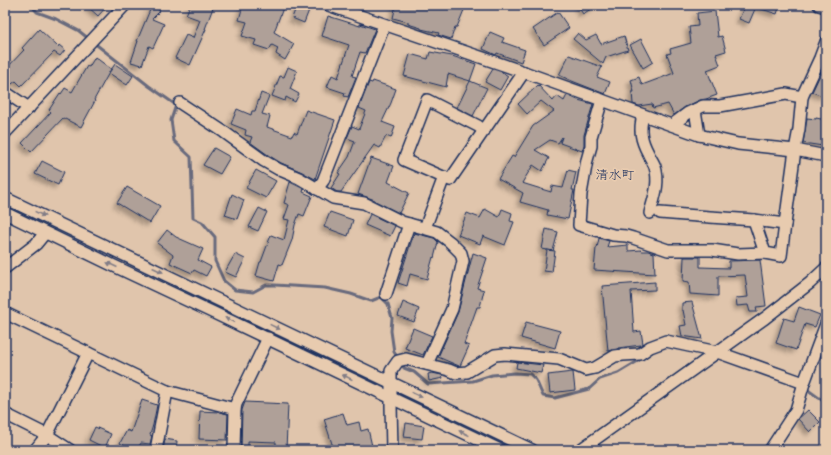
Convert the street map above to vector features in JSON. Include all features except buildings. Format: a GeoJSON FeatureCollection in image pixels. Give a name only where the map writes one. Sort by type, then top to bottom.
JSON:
{"type":"FeatureCollection","features":[{"type":"Feature","properties":{"kind":"street"},"geometry":{"type":"LineString","coordinates":[[5,133],[125,5]]}},
{"type":"Feature","properties":{"kind":"street"},"geometry":{"type":"LineString","coordinates":[[328,5],[524,72],[699,135],[738,144],[795,150],[826,156]]}},
{"type":"Feature","properties":{"kind":"street"},"geometry":{"type":"LineString","coordinates":[[819,5],[826,7]]}},
{"type":"Feature","properties":{"kind":"street"},"geometry":{"type":"LineString","coordinates":[[317,189],[323,181],[384,25]]}},
{"type":"Feature","properties":{"kind":"street"},"geometry":{"type":"LineString","coordinates":[[602,100],[591,138],[591,146],[581,194],[579,225],[613,235],[626,236],[668,250],[712,250],[738,254],[766,253],[781,256],[799,129],[802,97],[826,42]]}},
{"type":"Feature","properties":{"kind":"street"},"geometry":{"type":"LineString","coordinates":[[484,131],[478,126],[427,100],[404,160],[450,180],[484,131],[524,72]]}},
{"type":"Feature","properties":{"kind":"street"},"geometry":{"type":"LineString","coordinates":[[5,92],[29,108]]}},
{"type":"Feature","properties":{"kind":"street"},"geometry":{"type":"LineString","coordinates":[[672,125],[688,113],[703,106],[720,106],[786,94],[802,97]]}},
{"type":"Feature","properties":{"kind":"street"},"geometry":{"type":"LineString","coordinates":[[180,103],[278,169],[300,178],[333,198],[364,203],[402,222],[437,232],[461,253],[463,261],[452,308],[427,364]]}},
{"type":"Feature","properties":{"kind":"street"},"geometry":{"type":"LineString","coordinates":[[695,110],[699,135]]}},
{"type":"Feature","properties":{"kind":"street"},"geometry":{"type":"LineString","coordinates":[[643,115],[641,135],[655,168],[657,186],[655,213],[754,220],[785,224]]}},
{"type":"Feature","properties":{"kind":"street"},"geometry":{"type":"LineString","coordinates":[[425,228],[444,177]]}},
{"type":"Feature","properties":{"kind":"street"},"geometry":{"type":"LineString","coordinates":[[5,198],[532,450]]}},
{"type":"Feature","properties":{"kind":"street"},"geometry":{"type":"LineString","coordinates":[[5,214],[268,338],[500,450]]}},
{"type":"Feature","properties":{"kind":"street"},"geometry":{"type":"LineString","coordinates":[[754,220],[766,253]]}},
{"type":"Feature","properties":{"kind":"street"},"geometry":{"type":"LineString","coordinates":[[386,294],[409,224]]}},
{"type":"Feature","properties":{"kind":"street"},"geometry":{"type":"LineString","coordinates":[[5,268],[36,244],[45,232]]}},
{"type":"Feature","properties":{"kind":"street"},"geometry":{"type":"LineString","coordinates":[[588,448],[786,302],[825,271]]}},
{"type":"Feature","properties":{"kind":"street"},"geometry":{"type":"LineString","coordinates":[[5,314],[167,391],[235,409]]}},
{"type":"Feature","properties":{"kind":"street"},"geometry":{"type":"LineString","coordinates":[[770,450],[796,410],[804,383],[826,324]]}},
{"type":"Feature","properties":{"kind":"street"},"geometry":{"type":"LineString","coordinates":[[234,450],[236,404],[268,338]]}},
{"type":"Feature","properties":{"kind":"street"},"geometry":{"type":"LineString","coordinates":[[392,450],[391,371],[398,361],[406,359],[456,373],[467,372],[495,355],[505,354],[559,359],[586,370],[595,368],[615,356],[640,354],[650,347],[666,341],[717,352],[804,383]]}},
{"type":"Feature","properties":{"kind":"street"},"geometry":{"type":"LineString","coordinates":[[36,450],[47,435],[88,353]]}},
{"type":"Feature","properties":{"kind":"street"},"geometry":{"type":"LineString","coordinates":[[156,450],[167,391]]}},
{"type":"Feature","properties":{"kind":"street"},"geometry":{"type":"LineString","coordinates":[[5,414],[47,435],[70,450]]}},
{"type":"Feature","properties":{"kind":"waterway"},"geometry":{"type":"LineString","coordinates":[[31,5],[37,12],[56,19],[79,31],[89,39]]}},
{"type":"Feature","properties":{"kind":"waterway"},"geometry":{"type":"LineString","coordinates":[[93,42],[176,105],[171,120],[174,141],[191,157],[193,218],[202,222],[215,237],[215,261],[224,281],[235,290],[253,292],[266,285],[275,285],[325,288],[351,294],[371,301],[381,297],[388,304],[392,318],[391,331],[394,352],[398,358]]}},
{"type":"Feature","properties":{"kind":"waterway"},"geometry":{"type":"LineString","coordinates":[[401,363],[404,368],[414,372],[428,384],[473,381],[492,375],[515,373],[530,374],[536,380],[543,396],[555,398],[589,389],[600,379],[618,373],[643,357]]}},
{"type":"Feature","properties":{"kind":"waterway"},"geometry":{"type":"LineString","coordinates":[[804,389],[808,390],[826,403]]}},
{"type":"Feature","properties":{"kind":"district","name":"清水町"},"geometry":{"type":"Point","coordinates":[615,174]}}]}
